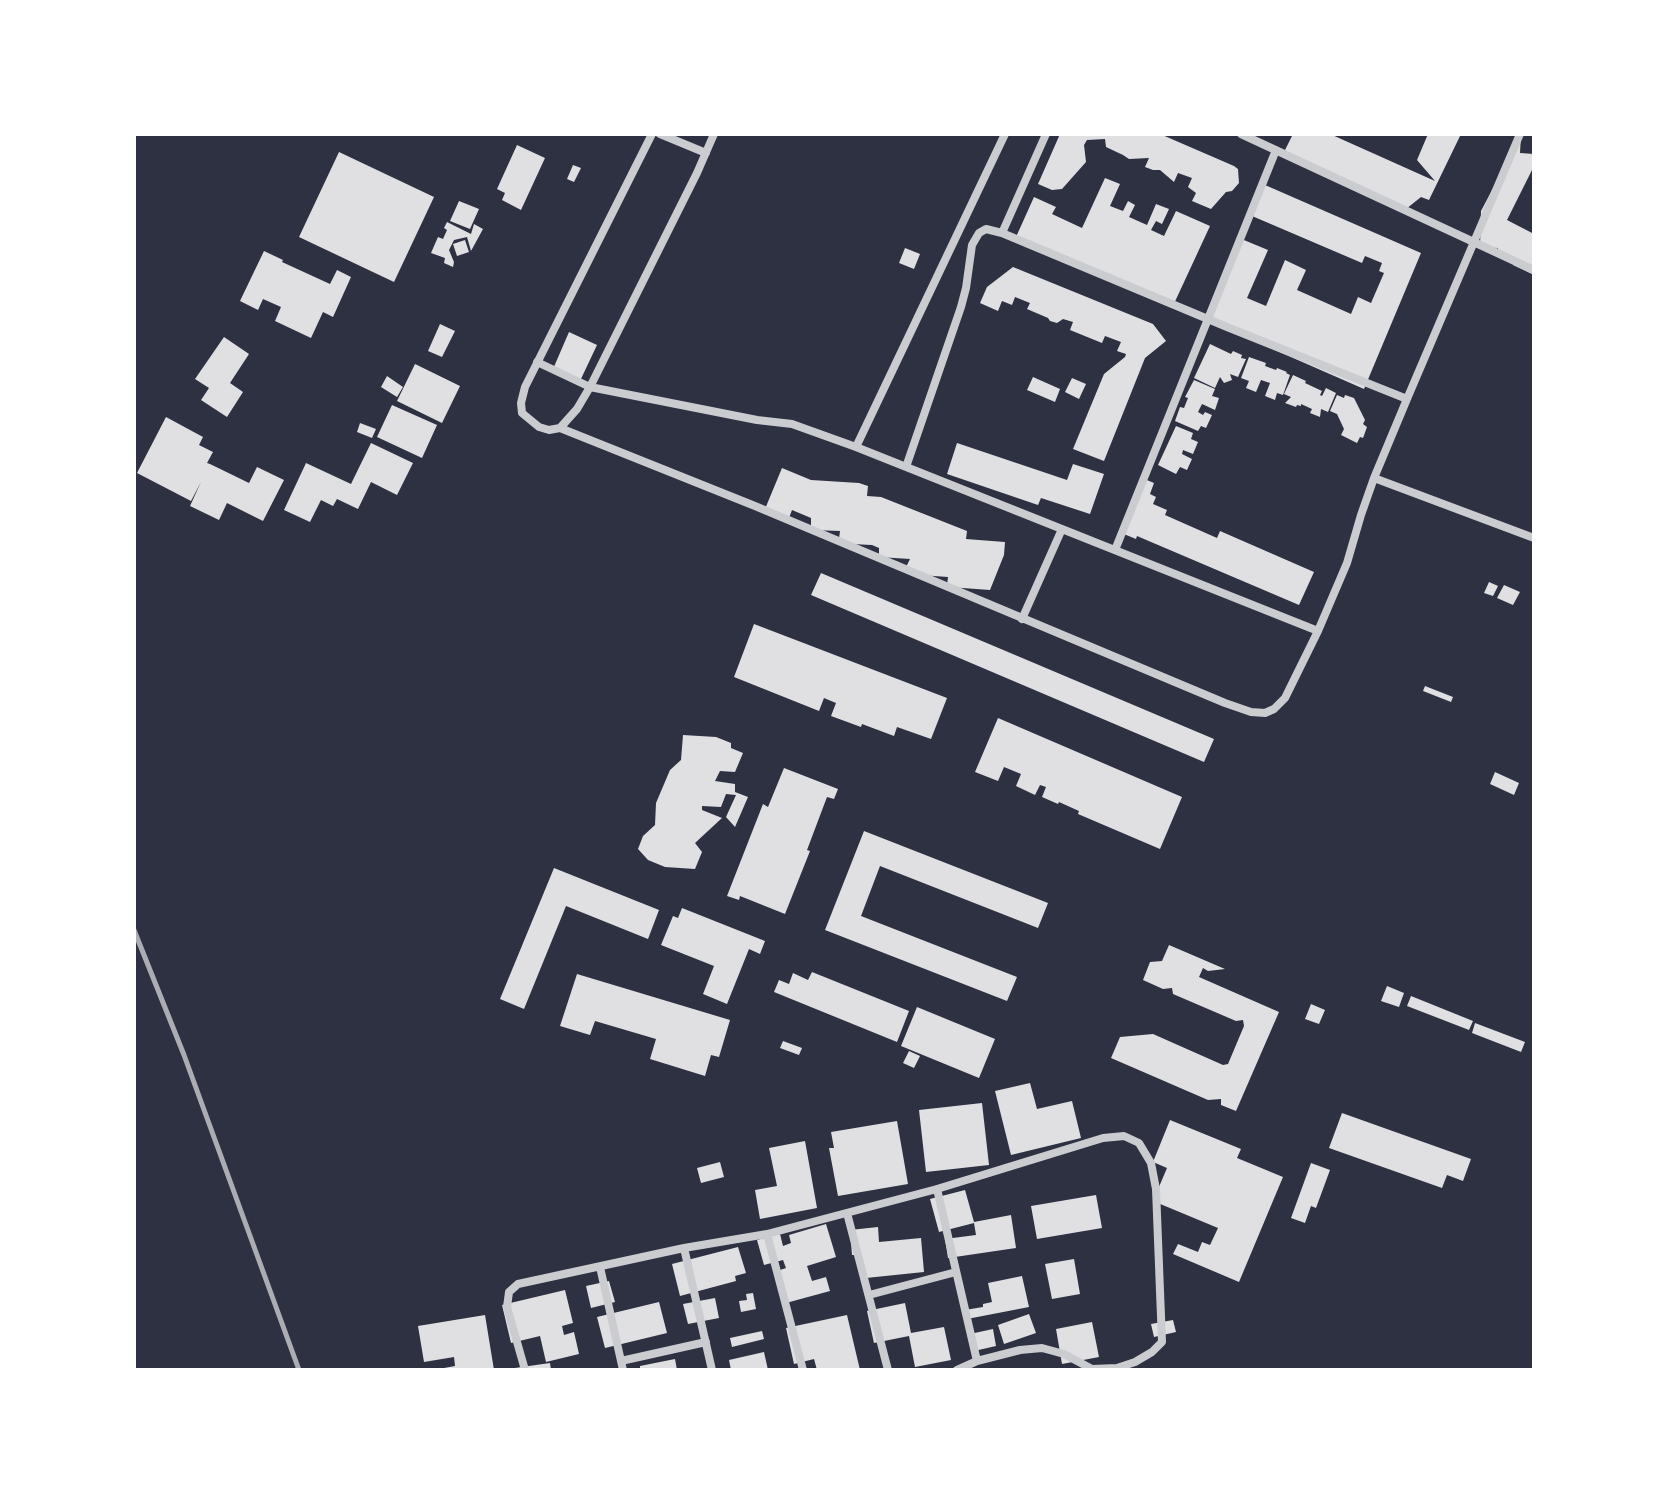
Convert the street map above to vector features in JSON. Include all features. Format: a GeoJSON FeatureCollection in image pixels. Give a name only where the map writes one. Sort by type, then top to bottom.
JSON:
{"type":"FeatureCollection","features":[{"type":"Feature","properties":{"kind":"street"},"geometry":{"type":"LineString","coordinates":[[652,134],[525,387],[522,413],[539,427],[549,430],[560,428],[755,506],[1225,703],[1251,712],[1265,713],[1285,698],[1318,631],[1354,544],[1374,478],[1520,134]]}},
{"type":"Feature","properties":{"kind":"street"},"geometry":{"type":"LineString","coordinates":[[660,134],[706,153]]}},
{"type":"Feature","properties":{"kind":"street"},"geometry":{"type":"LineString","coordinates":[[560,428],[577,409],[590,387],[714,134]]}},
{"type":"Feature","properties":{"kind":"street"},"geometry":{"type":"LineString","coordinates":[[856,447],[1005,134]]}},
{"type":"Feature","properties":{"kind":"street"},"geometry":{"type":"LineString","coordinates":[[1002,233],[1046,134]]}},
{"type":"Feature","properties":{"kind":"street"},"geometry":{"type":"LineString","coordinates":[[1241,134],[1534,270]]}},
{"type":"Feature","properties":{"kind":"street"},"geometry":{"type":"LineString","coordinates":[[1115,550],[1276,150]]}},
{"type":"Feature","properties":{"kind":"street"},"geometry":{"type":"LineString","coordinates":[[906,467],[964,297],[972,245],[979,233],[986,229],[1407,399]]}},
{"type":"Feature","properties":{"kind":"street"},"geometry":{"type":"LineString","coordinates":[[537,362],[590,387],[792,424],[1318,631]]}},
{"type":"Feature","properties":{"kind":"street"},"geometry":{"type":"LineString","coordinates":[[1374,478],[1534,538]]}},
{"type":"Feature","properties":{"kind":"street"},"geometry":{"type":"LineString","coordinates":[[1022,619],[1062,529]]}},
{"type":"Feature","properties":{"kind":"street"},"geometry":{"type":"LineString","coordinates":[[525,1370],[507,1307],[509,1292],[518,1284],[684,1248],[767,1234],[937,1189],[1103,1138],[1124,1136],[1139,1143],[1151,1163],[1156,1189],[1162,1342],[1135,1362],[1117,1368],[1092,1369],[1064,1354],[1042,1348],[977,1361],[957,1370]]}},
{"type":"Feature","properties":{"kind":"street"},"geometry":{"type":"LineString","coordinates":[[937,1189],[977,1361]]}},
{"type":"Feature","properties":{"kind":"street"},"geometry":{"type":"LineString","coordinates":[[847,1213],[888,1370]]}},
{"type":"Feature","properties":{"kind":"street"},"geometry":{"type":"LineString","coordinates":[[767,1234],[803,1370]]}},
{"type":"Feature","properties":{"kind":"street"},"geometry":{"type":"LineString","coordinates":[[684,1248],[712,1370]]}},
{"type":"Feature","properties":{"kind":"street"},"geometry":{"type":"LineString","coordinates":[[600,1267],[622,1366],[706,1342]]}},
{"type":"Feature","properties":{"kind":"street"},"geometry":{"type":"LineString","coordinates":[[869,1295],[956,1272]]}},
{"type":"Feature","properties":{"kind":"building"},"geometry":{"type":"Polygon","coordinates":[[[1060,134],[1160,134],[1234,166],[1238,169],[1239,183],[1211,209],[1192,201],[1196,193],[1188,187],[1192,178],[1178,173],[1174,182],[1160,170],[1145,167],[1149,158],[1129,159],[1106,147],[1105,139],[1087,140],[1084,145],[1086,162],[1062,189],[1052,190],[1038,184],[1060,134]]]}},
{"type":"Feature","properties":{"kind":"building"},"geometry":{"type":"Polygon","coordinates":[[[1293,134],[1330,134],[1435,181],[1417,160],[1428,134],[1461,134],[1429,200],[1421,197],[1406,209],[1293,158],[1285,150],[1293,134]]]}},
{"type":"Feature","properties":{"kind":"building"},"geometry":{"type":"Polygon","coordinates":[[[1521,135],[1520,153],[1534,154],[1534,166],[1507,220],[1534,234],[1534,275],[1497,253],[1498,248],[1480,247],[1481,211],[1521,135]]]}},
{"type":"Feature","properties":{"kind":"building"},"geometry":{"type":"Polygon","coordinates":[[[517,145],[545,158],[521,210],[502,200],[505,193],[497,189],[517,145]]]}},
{"type":"Feature","properties":{"kind":"building"},"geometry":{"type":"Polygon","coordinates":[[[339,152],[434,197],[394,282],[299,237],[339,152]]]}},
{"type":"Feature","properties":{"kind":"building"},"geometry":{"type":"Polygon","coordinates":[[[573,165],[581,168],[574,182],[567,179],[573,165]]]}},
{"type":"Feature","properties":{"kind":"building"},"geometry":{"type":"Polygon","coordinates":[[[1105,178],[1120,184],[1110,206],[1123,211],[1128,201],[1135,205],[1129,217],[1147,225],[1156,204],[1169,209],[1162,224],[1156,221],[1151,230],[1164,236],[1176,211],[1210,226],[1172,308],[1016,237],[1034,197],[1056,207],[1052,214],[1082,228],[1105,178]]]}},
{"type":"Feature","properties":{"kind":"building"},"geometry":{"type":"Polygon","coordinates":[[[1265,185],[1421,253],[1364,389],[1204,319],[1239,238],[1268,250],[1247,298],[1266,306],[1285,260],[1306,270],[1297,290],[1351,314],[1358,297],[1371,303],[1384,273],[1379,271],[1382,263],[1365,256],[1362,263],[1252,216],[1265,185]]]}},
{"type":"Feature","properties":{"kind":"building"},"geometry":{"type":"Polygon","coordinates":[[[459,201],[479,209],[470,229],[450,221],[459,201]]]}},
{"type":"Feature","properties":{"kind":"building"},"geometry":{"type":"Polygon","coordinates":[[[447,222],[471,234],[474,224],[483,229],[471,251],[467,237],[454,240],[449,250],[453,267],[444,263],[445,258],[431,253],[438,237],[443,239],[447,222]]]}},
{"type":"Feature","properties":{"kind":"building"},"geometry":{"type":"Polygon","coordinates":[[[465,240],[469,252],[457,256],[453,244],[465,240]]]}},
{"type":"Feature","properties":{"kind":"building"},"geometry":{"type":"Polygon","coordinates":[[[905,248],[920,254],[914,269],[899,263],[905,248]]]}},
{"type":"Feature","properties":{"kind":"building"},"geometry":{"type":"Polygon","coordinates":[[[264,251],[330,284],[337,270],[351,277],[333,317],[323,312],[311,338],[275,321],[281,307],[263,299],[258,310],[240,301],[264,251]]]}},
{"type":"Feature","properties":{"kind":"building"},"geometry":{"type":"Polygon","coordinates":[[[1013,267],[1153,324],[1166,341],[1145,358],[1104,461],[1073,449],[1104,374],[1125,357],[1126,354],[1117,351],[1121,342],[1105,336],[1102,343],[1070,330],[1073,322],[1063,319],[1057,323],[1050,321],[1027,309],[1030,303],[1015,297],[1012,305],[1002,301],[998,311],[980,303],[987,287],[1013,267]]]}},
{"type":"Feature","properties":{"kind":"building"},"geometry":{"type":"Polygon","coordinates":[[[440,324],[455,331],[442,357],[428,351],[440,324]]]}},
{"type":"Feature","properties":{"kind":"building"},"geometry":{"type":"Polygon","coordinates":[[[569,332],[597,345],[580,381],[553,369],[569,332]]]}},
{"type":"Feature","properties":{"kind":"building"},"geometry":{"type":"Polygon","coordinates":[[[224,337],[249,354],[230,383],[243,392],[227,417],[201,400],[209,388],[195,379],[224,337]]]}},
{"type":"Feature","properties":{"kind":"building"},"geometry":{"type":"Polygon","coordinates":[[[1210,344],[1246,359],[1238,377],[1230,374],[1232,380],[1224,383],[1220,377],[1215,388],[1194,378],[1210,344]]]}},
{"type":"Feature","properties":{"kind":"building"},"geometry":{"type":"Polygon","coordinates":[[[1249,357],[1290,375],[1283,395],[1277,393],[1275,400],[1265,396],[1270,383],[1261,380],[1256,392],[1246,388],[1249,381],[1241,378],[1249,357]]]}},
{"type":"Feature","properties":{"kind":"building"},"geometry":{"type":"Polygon","coordinates":[[[415,364],[460,386],[442,423],[397,401],[415,364]]]}},
{"type":"Feature","properties":{"kind":"building"},"geometry":{"type":"Polygon","coordinates":[[[1293,375],[1322,391],[1322,396],[1326,388],[1336,393],[1328,412],[1321,409],[1320,417],[1301,404],[1296,407],[1285,403],[1291,397],[1284,394],[1293,375]]]}},
{"type":"Feature","properties":{"kind":"building"},"geometry":{"type":"Polygon","coordinates":[[[387,376],[403,387],[397,397],[381,387],[387,376]]]}},
{"type":"Feature","properties":{"kind":"building"},"geometry":{"type":"Polygon","coordinates":[[[1033,377],[1060,389],[1055,402],[1027,390],[1033,377]]]}},
{"type":"Feature","properties":{"kind":"building"},"geometry":{"type":"Polygon","coordinates":[[[1072,378],[1086,384],[1079,399],[1065,392],[1072,378]]]}},
{"type":"Feature","properties":{"kind":"building"},"geometry":{"type":"Polygon","coordinates":[[[1194,380],[1215,389],[1212,396],[1219,398],[1215,410],[1202,404],[1198,412],[1212,415],[1206,428],[1201,426],[1198,431],[1175,421],[1180,407],[1184,408],[1188,398],[1185,397],[1194,380]]]}},
{"type":"Feature","properties":{"kind":"building"},"geometry":{"type":"Polygon","coordinates":[[[1337,395],[1354,398],[1365,420],[1363,424],[1367,427],[1363,438],[1360,437],[1357,443],[1341,435],[1344,429],[1337,414],[1330,411],[1337,395]]]}},
{"type":"Feature","properties":{"kind":"building"},"geometry":{"type":"Polygon","coordinates":[[[392,405],[437,425],[422,458],[377,437],[392,405]]]}},
{"type":"Feature","properties":{"kind":"building"},"geometry":{"type":"Polygon","coordinates":[[[166,417],[203,437],[199,445],[213,452],[207,463],[249,483],[257,467],[284,480],[263,521],[227,503],[219,520],[190,506],[201,482],[191,501],[137,473],[166,417]]]}},
{"type":"Feature","properties":{"kind":"building"},"geometry":{"type":"Polygon","coordinates":[[[360,423],[376,429],[372,438],[357,432],[360,423]]]}},
{"type":"Feature","properties":{"kind":"building"},"geometry":{"type":"Polygon","coordinates":[[[1176,426],[1193,433],[1191,439],[1198,442],[1193,454],[1183,450],[1182,454],[1192,459],[1187,470],[1180,467],[1176,474],[1158,465],[1176,426]]]}},
{"type":"Feature","properties":{"kind":"building"},"geometry":{"type":"Polygon","coordinates":[[[371,443],[413,463],[397,495],[371,482],[358,509],[337,499],[333,506],[321,500],[310,522],[284,510],[306,463],[351,484],[371,443]]]}},
{"type":"Feature","properties":{"kind":"building"},"geometry":{"type":"Polygon","coordinates":[[[957,443],[1067,480],[1073,464],[1104,474],[1090,514],[1041,498],[1038,505],[947,474],[957,443]]]}},
{"type":"Feature","properties":{"kind":"building"},"geometry":{"type":"Polygon","coordinates":[[[782,468],[811,480],[859,483],[868,486],[867,496],[881,497],[967,531],[966,539],[1005,542],[1004,555],[990,590],[949,587],[948,577],[920,575],[905,569],[910,559],[879,557],[879,548],[839,539],[840,531],[811,530],[811,518],[792,510],[789,518],[765,509],[782,468]]]}},
{"type":"Feature","properties":{"kind":"building"},"geometry":{"type":"Polygon","coordinates":[[[1142,478],[1154,483],[1150,494],[1156,497],[1153,504],[1167,510],[1165,515],[1217,538],[1220,531],[1314,572],[1299,605],[1137,536],[1136,539],[1119,532],[1142,478]]]}},
{"type":"Feature","properties":{"kind":"building"},"geometry":{"type":"Polygon","coordinates":[[[821,573],[1214,739],[1204,762],[811,595],[821,573]]]}},
{"type":"Feature","properties":{"kind":"building"},"geometry":{"type":"Polygon","coordinates":[[[1489,582],[1498,586],[1493,596],[1484,593],[1489,582]]]}},
{"type":"Feature","properties":{"kind":"building"},"geometry":{"type":"Polygon","coordinates":[[[1504,585],[1520,592],[1513,605],[1497,598],[1504,585]]]}},
{"type":"Feature","properties":{"kind":"building"},"geometry":{"type":"Polygon","coordinates":[[[754,624],[947,698],[931,739],[897,727],[894,736],[862,724],[861,727],[831,716],[836,703],[824,698],[819,711],[734,677],[754,624]]]}},
{"type":"Feature","properties":{"kind":"building"},"geometry":{"type":"Polygon","coordinates":[[[1425,686],[1453,697],[1451,702],[1423,691],[1425,686]]]}},
{"type":"Feature","properties":{"kind":"building"},"geometry":{"type":"Polygon","coordinates":[[[998,718],[1182,797],[1160,849],[1042,797],[1046,787],[1040,785],[1035,795],[1016,786],[1021,774],[1004,767],[998,781],[975,772],[998,718]]]}},
{"type":"Feature","properties":{"kind":"building"},"geometry":{"type":"Polygon","coordinates":[[[683,735],[716,737],[731,743],[731,748],[743,753],[735,772],[720,771],[715,781],[735,784],[735,792],[748,797],[735,827],[726,817],[736,795],[726,794],[721,807],[702,806],[702,810],[722,818],[695,843],[702,852],[695,869],[665,867],[648,860],[638,849],[643,836],[655,825],[656,803],[670,770],[681,760],[683,735]]]}},
{"type":"Feature","properties":{"kind":"building"},"geometry":{"type":"Polygon","coordinates":[[[784,768],[838,789],[834,799],[827,797],[785,914],[740,896],[739,900],[727,896],[763,804],[768,807],[784,768]]]}},
{"type":"Feature","properties":{"kind":"building"},"geometry":{"type":"Polygon","coordinates":[[[1495,772],[1519,783],[1514,795],[1490,784],[1495,772]]]}},
{"type":"Feature","properties":{"kind":"building"},"geometry":{"type":"Polygon","coordinates":[[[864,831],[1048,903],[1038,928],[880,866],[861,916],[1017,977],[1007,1001],[825,930],[864,831]]]}},
{"type":"Feature","properties":{"kind":"building"},"geometry":{"type":"Polygon","coordinates":[[[554,868],[659,910],[648,939],[566,906],[524,1009],[500,999],[554,868]]]}},
{"type":"Feature","properties":{"kind":"building"},"geometry":{"type":"Polygon","coordinates":[[[682,908],[765,941],[760,954],[749,949],[727,1004],[703,994],[714,966],[661,945],[673,916],[678,918],[682,908]]]}},
{"type":"Feature","properties":{"kind":"building"},"geometry":{"type":"Polygon","coordinates":[[[1169,945],[1225,969],[1208,971],[1203,968],[1199,977],[1279,1012],[1236,1111],[1221,1105],[1221,1099],[1208,1100],[1111,1058],[1120,1037],[1153,1034],[1223,1065],[1228,1064],[1244,1026],[1243,1020],[1236,1021],[1173,994],[1172,988],[1163,989],[1143,980],[1150,962],[1162,961],[1169,945]]]}},
{"type":"Feature","properties":{"kind":"building"},"geometry":{"type":"Polygon","coordinates":[[[812,972],[909,1011],[897,1042],[774,992],[779,980],[789,984],[793,973],[808,980],[812,972]]]}},
{"type":"Feature","properties":{"kind":"building"},"geometry":{"type":"Polygon","coordinates":[[[577,974],[730,1020],[719,1057],[711,1055],[705,1076],[650,1059],[656,1039],[595,1021],[590,1035],[560,1026],[577,974]]]}},
{"type":"Feature","properties":{"kind":"building"},"geometry":{"type":"Polygon","coordinates":[[[1387,986],[1404,993],[1399,1007],[1381,1001],[1387,986]]]}},
{"type":"Feature","properties":{"kind":"building"},"geometry":{"type":"Polygon","coordinates":[[[1411,996],[1473,1021],[1469,1030],[1407,1006],[1411,996]]]}},
{"type":"Feature","properties":{"kind":"building"},"geometry":{"type":"Polygon","coordinates":[[[1311,1004],[1325,1010],[1319,1024],[1305,1019],[1311,1004]]]}},
{"type":"Feature","properties":{"kind":"building"},"geometry":{"type":"Polygon","coordinates":[[[917,1007],[995,1039],[979,1078],[901,1046],[917,1007]]]}},
{"type":"Feature","properties":{"kind":"building"},"geometry":{"type":"Polygon","coordinates":[[[1475,1023],[1525,1042],[1521,1052],[1472,1033],[1475,1023]]]}},
{"type":"Feature","properties":{"kind":"building"},"geometry":{"type":"Polygon","coordinates":[[[783,1041],[802,1048],[799,1055],[780,1048],[783,1041]]]}},
{"type":"Feature","properties":{"kind":"building"},"geometry":{"type":"Polygon","coordinates":[[[909,1051],[920,1056],[914,1068],[903,1063],[909,1051]]]}},
{"type":"Feature","properties":{"kind":"building"},"geometry":{"type":"Polygon","coordinates":[[[1030,1083],[1037,1109],[1072,1101],[1081,1138],[1011,1155],[995,1091],[1030,1083]]]}},
{"type":"Feature","properties":{"kind":"building"},"geometry":{"type":"Polygon","coordinates":[[[982,1103],[989,1165],[926,1172],[919,1110],[982,1103]]]}},
{"type":"Feature","properties":{"kind":"building"},"geometry":{"type":"Polygon","coordinates":[[[1342,1113],[1471,1159],[1463,1181],[1447,1175],[1442,1188],[1329,1148],[1342,1113]]]}},
{"type":"Feature","properties":{"kind":"building"},"geometry":{"type":"Polygon","coordinates":[[[1170,1120],[1241,1149],[1237,1158],[1283,1177],[1239,1282],[1173,1254],[1178,1244],[1198,1252],[1202,1242],[1210,1245],[1218,1228],[1153,1201],[1167,1168],[1153,1162],[1170,1120]]]}},
{"type":"Feature","properties":{"kind":"building"},"geometry":{"type":"Polygon","coordinates":[[[897,1121],[908,1184],[838,1196],[829,1148],[834,1148],[831,1132],[897,1121]]]}},
{"type":"Feature","properties":{"kind":"building"},"geometry":{"type":"Polygon","coordinates":[[[805,1141],[817,1208],[760,1219],[755,1190],[777,1186],[769,1148],[805,1141]]]}},
{"type":"Feature","properties":{"kind":"building"},"geometry":{"type":"Polygon","coordinates":[[[720,1162],[724,1177],[701,1183],[697,1168],[720,1162]]]}},
{"type":"Feature","properties":{"kind":"building"},"geometry":{"type":"Polygon","coordinates":[[[1311,1163],[1330,1170],[1316,1208],[1311,1206],[1305,1223],[1291,1218],[1311,1163]]]}},
{"type":"Feature","properties":{"kind":"building"},"geometry":{"type":"Polygon","coordinates":[[[965,1190],[974,1222],[1011,1215],[1016,1248],[948,1258],[945,1239],[976,1235],[974,1223],[939,1232],[930,1199],[965,1190]]]}},
{"type":"Feature","properties":{"kind":"building"},"geometry":{"type":"Polygon","coordinates":[[[1096,1195],[1102,1228],[1037,1239],[1031,1206],[1096,1195]]]}},
{"type":"Feature","properties":{"kind":"building"},"geometry":{"type":"Polygon","coordinates":[[[826,1224],[836,1257],[807,1266],[812,1281],[826,1277],[830,1291],[786,1303],[777,1271],[786,1268],[783,1260],[764,1265],[757,1240],[780,1234],[783,1246],[791,1243],[789,1235],[826,1224]]]}},
{"type":"Feature","properties":{"kind":"building"},"geometry":{"type":"Polygon","coordinates":[[[878,1227],[879,1242],[921,1238],[924,1272],[866,1278],[856,1255],[852,1255],[850,1230],[878,1227]]]}},
{"type":"Feature","properties":{"kind":"building"},"geometry":{"type":"Polygon","coordinates":[[[738,1247],[746,1273],[735,1276],[736,1281],[680,1296],[672,1264],[738,1247]]]}},
{"type":"Feature","properties":{"kind":"building"},"geometry":{"type":"Polygon","coordinates":[[[1074,1259],[1080,1294],[1052,1299],[1045,1264],[1074,1259]]]}},
{"type":"Feature","properties":{"kind":"building"},"geometry":{"type":"Polygon","coordinates":[[[1022,1276],[1029,1307],[967,1319],[965,1310],[992,1302],[988,1283],[1022,1276]]]}},
{"type":"Feature","properties":{"kind":"building"},"geometry":{"type":"Polygon","coordinates":[[[609,1281],[615,1302],[591,1308],[586,1286],[609,1281]]]}},
{"type":"Feature","properties":{"kind":"building"},"geometry":{"type":"Polygon","coordinates":[[[565,1290],[573,1323],[562,1326],[564,1335],[574,1332],[579,1354],[546,1362],[540,1336],[511,1343],[502,1305],[565,1290]]]}},
{"type":"Feature","properties":{"kind":"building"},"geometry":{"type":"Polygon","coordinates":[[[753,1293],[756,1309],[741,1312],[739,1301],[747,1300],[746,1294],[753,1293]]]}},
{"type":"Feature","properties":{"kind":"building"},"geometry":{"type":"Polygon","coordinates":[[[715,1298],[719,1318],[688,1324],[683,1304],[715,1298]]]}},
{"type":"Feature","properties":{"kind":"building"},"geometry":{"type":"Polygon","coordinates":[[[659,1302],[667,1333],[605,1348],[597,1317],[659,1302]]]}},
{"type":"Feature","properties":{"kind":"building"},"geometry":{"type":"Polygon","coordinates":[[[905,1303],[911,1333],[944,1327],[951,1360],[915,1367],[909,1336],[874,1343],[867,1311],[905,1303]]]}},
{"type":"Feature","properties":{"kind":"building"},"geometry":{"type":"Polygon","coordinates":[[[1029,1314],[1036,1333],[1004,1344],[998,1325],[1029,1314]]]}},
{"type":"Feature","properties":{"kind":"building"},"geometry":{"type":"Polygon","coordinates":[[[485,1315],[494,1370],[444,1370],[455,1366],[454,1357],[424,1362],[418,1326],[485,1315]]]}},
{"type":"Feature","properties":{"kind":"building"},"geometry":{"type":"Polygon","coordinates":[[[847,1315],[860,1370],[817,1370],[814,1359],[794,1364],[786,1328],[847,1315]]]}},
{"type":"Feature","properties":{"kind":"building"},"geometry":{"type":"Polygon","coordinates":[[[1173,1320],[1176,1332],[1154,1337],[1151,1324],[1173,1320]]]}},
{"type":"Feature","properties":{"kind":"building"},"geometry":{"type":"Polygon","coordinates":[[[1092,1322],[1099,1357],[1062,1364],[1056,1329],[1092,1322]]]}},
{"type":"Feature","properties":{"kind":"building"},"geometry":{"type":"Polygon","coordinates":[[[993,1329],[996,1346],[974,1351],[970,1334],[993,1329]]]}},
{"type":"Feature","properties":{"kind":"building"},"geometry":{"type":"Polygon","coordinates":[[[762,1331],[764,1339],[732,1347],[730,1338],[762,1331]]]}},
{"type":"Feature","properties":{"kind":"building"},"geometry":{"type":"Polygon","coordinates":[[[764,1352],[768,1370],[731,1370],[729,1360],[764,1352]]]}},
{"type":"Feature","properties":{"kind":"building"},"geometry":{"type":"Polygon","coordinates":[[[675,1359],[677,1370],[640,1370],[640,1366],[675,1359]]]}},
{"type":"Feature","properties":{"kind":"building"},"geometry":{"type":"Polygon","coordinates":[[[550,1363],[551,1370],[515,1370],[515,1368],[550,1363]]]}},
{"type":"Feature","properties":{"kind":"railway"},"geometry":{"type":"LineString","coordinates":[[134,930],[184,1055],[299,1370]]}}]}
